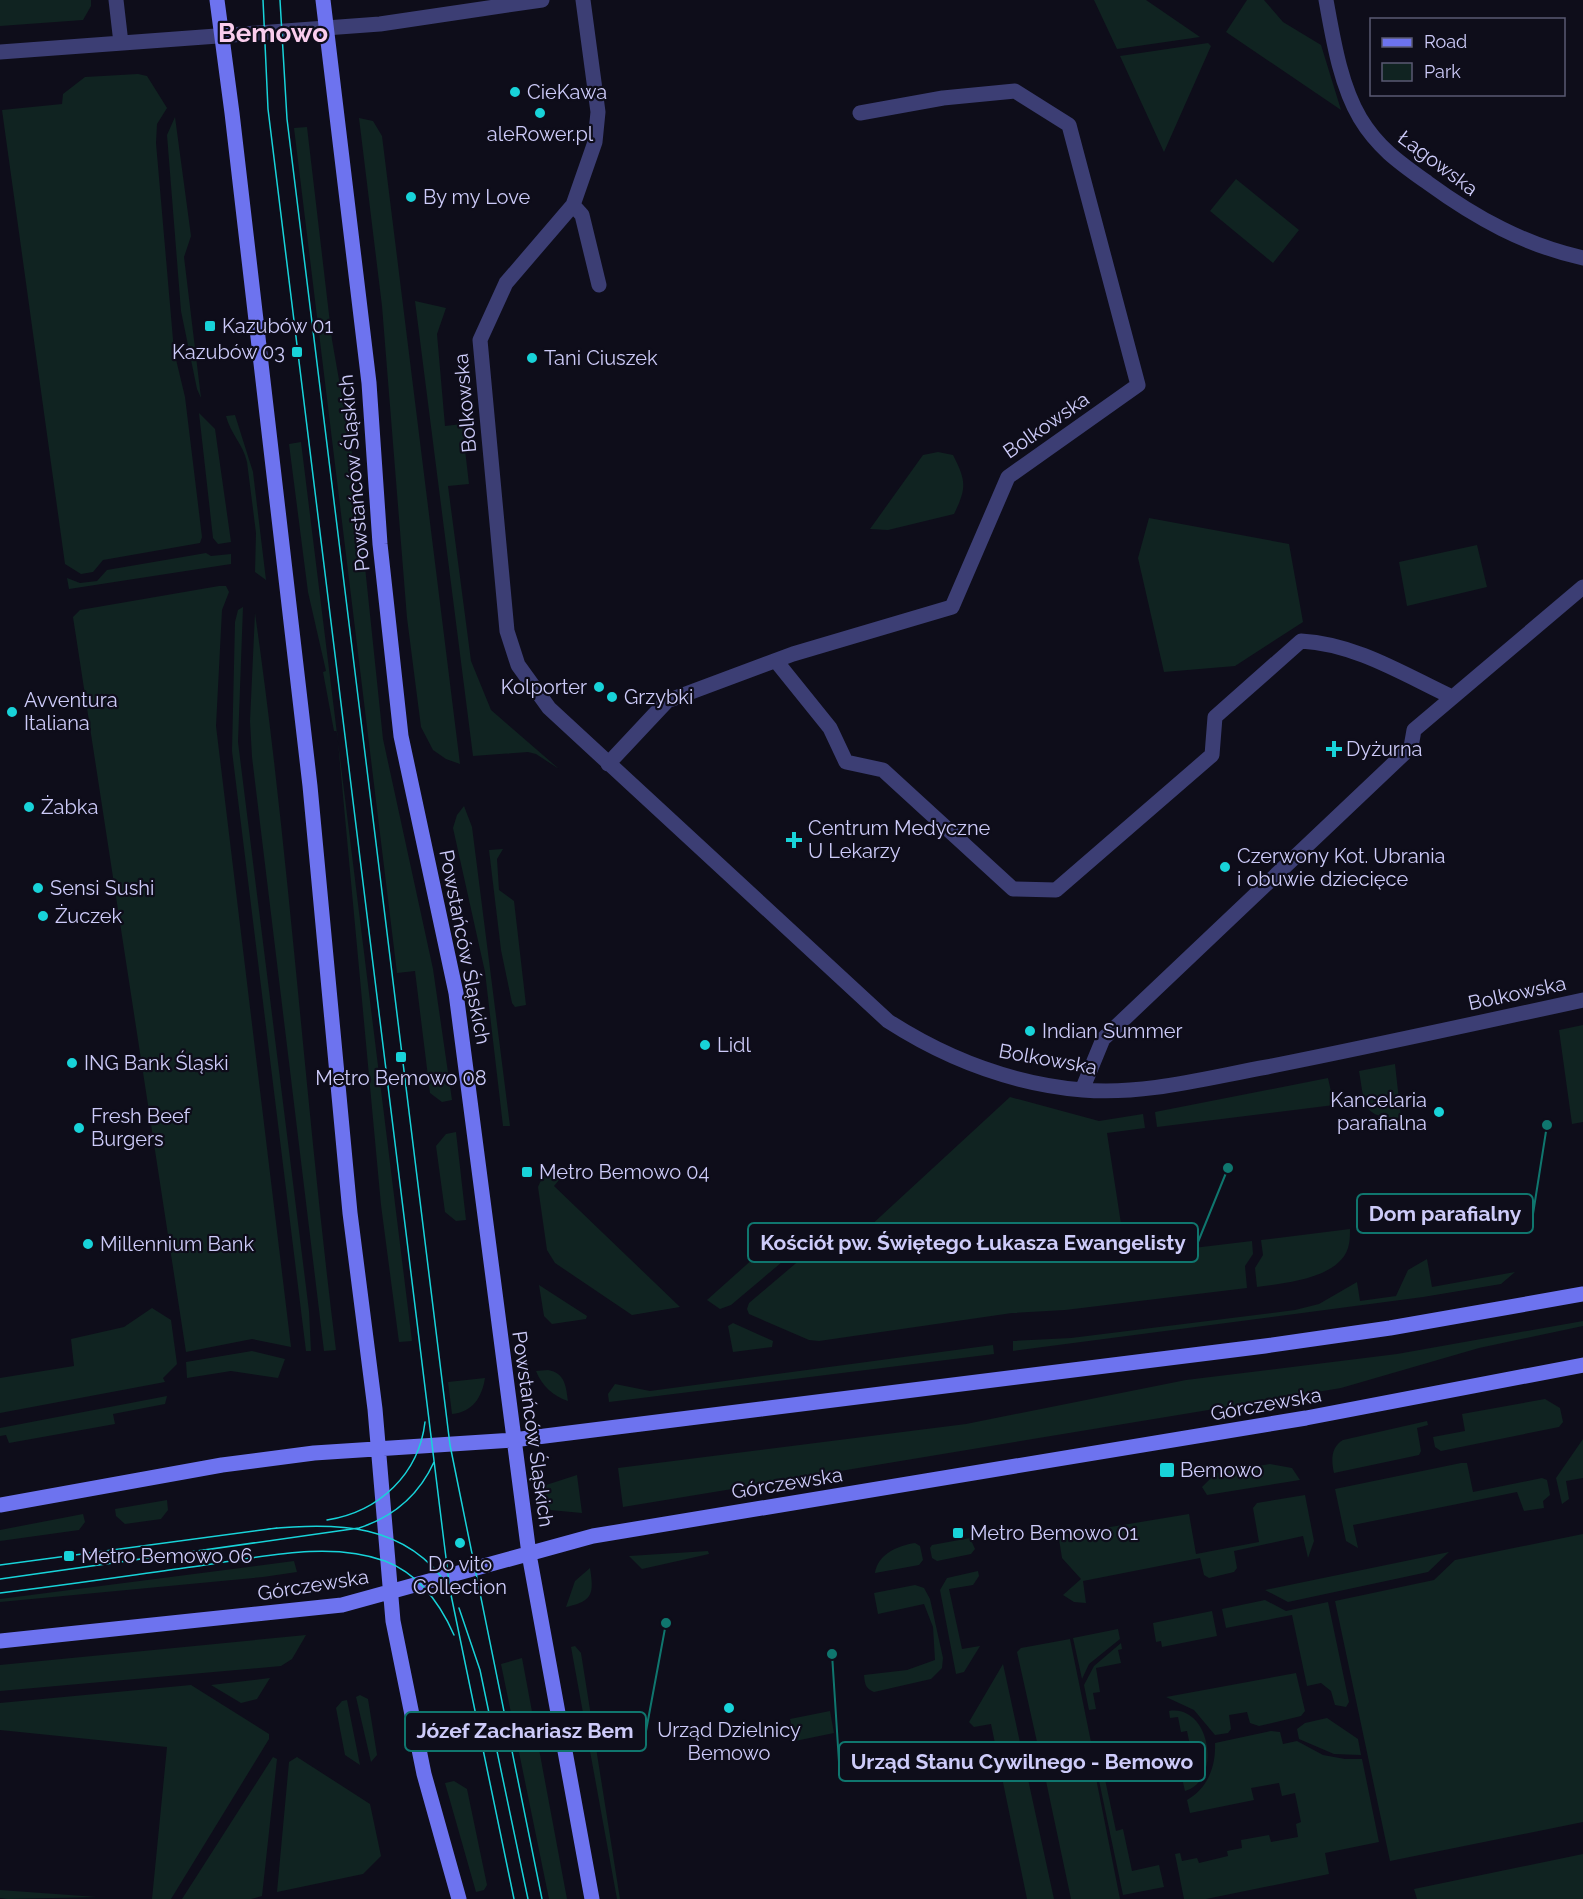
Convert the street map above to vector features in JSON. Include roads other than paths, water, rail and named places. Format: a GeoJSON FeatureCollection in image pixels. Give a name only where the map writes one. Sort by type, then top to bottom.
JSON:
{"type":"FeatureCollection","features":[{"type":"Feature","properties":{"kind":"main road"},"geometry":{"type":"LineString","coordinates":[[217,0],[304,733],[350,1213],[378,1449],[390,1593],[402,1674],[424,1774],[459,1899]]}},
{"type":"Feature","properties":{"kind":"main road","name":"Powstańców Śląskich"},"geometry":{"type":"LineString","coordinates":[[323,0],[369,383],[380,544],[401,736],[456,993],[528,1554],[592,1899]]}},
{"type":"Feature","properties":{"kind":"main road"},"geometry":{"type":"LineString","coordinates":[[0,1505],[222,1465],[314,1453],[513,1440],[1334,1336],[1464,1316],[1583,1294]]}},
{"type":"Feature","properties":{"kind":"main road","name":"Górczewska"},"geometry":{"type":"LineString","coordinates":[[0,1641],[342,1605],[614,1532],[1306,1418],[1583,1365]]}},
{"type":"Feature","properties":{"kind":"street"},"geometry":{"type":"LineString","coordinates":[[116,0],[120,43]]}},
{"type":"Feature","properties":{"kind":"street"},"geometry":{"type":"LineString","coordinates":[[0,52],[328,29],[415,20],[542,0]]}},
{"type":"Feature","properties":{"kind":"street","name":"Bolkowska"},"geometry":{"type":"LineString","coordinates":[[583,0],[598,112],[595,142],[573,205],[506,283],[480,340],[507,631],[518,665],[549,708],[888,1021],[924,1044],[967,1063],[1019,1079],[1082,1090],[1125,1090],[1178,1085],[1401,1041],[1583,1000]]}},
{"type":"Feature","properties":{"kind":"street","name":"Łagowska"},"geometry":{"type":"LineString","coordinates":[[1326,0],[1348,92],[1359,117],[1383,151],[1469,213],[1509,235],[1583,258]]}},
{"type":"Feature","properties":{"kind":"street","name":"Bolkowska"},"geometry":{"type":"LineString","coordinates":[[609,764],[667,701],[776,661],[952,607],[1008,477],[1138,385],[1069,125],[1015,91],[943,98],[860,113]]}},
{"type":"Feature","properties":{"kind":"street"},"geometry":{"type":"LineString","coordinates":[[573,205],[582,215],[599,285]]}},
{"type":"Feature","properties":{"kind":"street"},"geometry":{"type":"LineString","coordinates":[[1082,1090],[1103,1039],[1410,747],[1414,730],[1583,587]]}},
{"type":"Feature","properties":{"kind":"street"},"geometry":{"type":"LineString","coordinates":[[776,661],[830,728],[846,762],[883,770],[1013,889],[1056,890],[1162,800],[1212,755],[1215,717],[1301,641],[1326,642],[1349,648],[1452,697]]}},
{"type":"Feature","properties":{"kind":"tram line"},"geometry":{"type":"LineString","coordinates":[[263,0],[268,109],[450,1590],[514,1899]]}},
{"type":"Feature","properties":{"kind":"tram line"},"geometry":{"type":"LineString","coordinates":[[280,0],[287,119],[450,1445],[542,1899]]}},
{"type":"Feature","properties":{"kind":"tram line"},"geometry":{"type":"LineString","coordinates":[[327,1520],[363,1509],[393,1488],[405,1474],[414,1458],[425,1422]]}},
{"type":"Feature","properties":{"kind":"tram line"},"geometry":{"type":"LineString","coordinates":[[0,1579],[359,1528],[383,1518],[404,1503],[421,1485],[434,1462]]}},
{"type":"Feature","properties":{"kind":"tram line"},"geometry":{"type":"LineString","coordinates":[[268,1529],[344,1527],[391,1538],[412,1550],[431,1565],[448,1586]]}},
{"type":"Feature","properties":{"kind":"tram line"},"geometry":{"type":"LineString","coordinates":[[0,1565],[277,1528]]}},
{"type":"Feature","properties":{"kind":"tram line"},"geometry":{"type":"LineString","coordinates":[[0,1593],[268,1555],[316,1551],[340,1552],[385,1561],[408,1574],[435,1601],[454,1635]]}},
{"type":"Feature","properties":{"kind":"tram line"},"geometry":{"type":"LineString","coordinates":[[459,1608],[480,1670],[528,1899]]}},
{"type":"Feature","properties":{"kind":"place","name":"CieKawa"},"geometry":{"type":"Point","coordinates":[515,92]}},
{"type":"Feature","properties":{"kind":"place","name":"aleRower.pl"},"geometry":{"type":"Point","coordinates":[540,113]}},
{"type":"Feature","properties":{"kind":"place","name":"By my Love"},"geometry":{"type":"Point","coordinates":[411,197]}},
{"type":"Feature","properties":{"kind":"place","name":"Kazubów 01"},"geometry":{"type":"Point","coordinates":[210,326]}},
{"type":"Feature","properties":{"kind":"place","name":"Kazubów 03"},"geometry":{"type":"Point","coordinates":[297,352]}},
{"type":"Feature","properties":{"kind":"place","name":"Tani Ciuszek"},"geometry":{"type":"Point","coordinates":[532,358]}},
{"type":"Feature","properties":{"kind":"place","name":"Kolporter"},"geometry":{"type":"Point","coordinates":[599,687]}},
{"type":"Feature","properties":{"kind":"place","name":"Grzybki"},"geometry":{"type":"Point","coordinates":[612,697]}},
{"type":"Feature","properties":{"kind":"place","name":"Avventura Italiana"},"geometry":{"type":"Point","coordinates":[12,712]}},
{"type":"Feature","properties":{"kind":"place","name":"Dyżurna"},"geometry":{"type":"Point","coordinates":[1334,749]}},
{"type":"Feature","properties":{"kind":"place","name":"Żabka"},"geometry":{"type":"Point","coordinates":[29,807]}},
{"type":"Feature","properties":{"kind":"place","name":"Centrum Medyczne U Lekarzy"},"geometry":{"type":"Point","coordinates":[794,840]}},
{"type":"Feature","properties":{"kind":"place","name":"Czerwony Kot. Ubrania i obuwie dziecięce"},"geometry":{"type":"Point","coordinates":[1225,867]}},
{"type":"Feature","properties":{"kind":"place","name":"Sensi Sushi"},"geometry":{"type":"Point","coordinates":[38,888]}},
{"type":"Feature","properties":{"kind":"place","name":"Żuczek"},"geometry":{"type":"Point","coordinates":[43,916]}},
{"type":"Feature","properties":{"kind":"place","name":"Indian Summer"},"geometry":{"type":"Point","coordinates":[1030,1031]}},
{"type":"Feature","properties":{"kind":"place","name":"Lidl"},"geometry":{"type":"Point","coordinates":[705,1045]}},
{"type":"Feature","properties":{"kind":"place","name":"Metro Bemowo 08"},"geometry":{"type":"Point","coordinates":[401,1057]}},
{"type":"Feature","properties":{"kind":"place","name":"ING Bank Śląski"},"geometry":{"type":"Point","coordinates":[72,1063]}},
{"type":"Feature","properties":{"kind":"place","name":"Kancelaria parafialna"},"geometry":{"type":"Point","coordinates":[1439,1112]}},
{"type":"Feature","properties":{"kind":"place","name":"Dom parafialny"},"geometry":{"type":"Point","coordinates":[1547,1125]}},
{"type":"Feature","properties":{"kind":"place","name":"Fresh Beef Burgers"},"geometry":{"type":"Point","coordinates":[79,1128]}},
{"type":"Feature","properties":{"kind":"place","name":"Kościół pw. Świętego Łukasza Ewangelisty"},"geometry":{"type":"Point","coordinates":[1228,1168]}},
{"type":"Feature","properties":{"kind":"place","name":"Metro Bemowo 04"},"geometry":{"type":"Point","coordinates":[527,1172]}},
{"type":"Feature","properties":{"kind":"place","name":"Millennium Bank"},"geometry":{"type":"Point","coordinates":[88,1244]}},
{"type":"Feature","properties":{"kind":"place","name":"Bemowo"},"geometry":{"type":"Point","coordinates":[1167,1470]}},
{"type":"Feature","properties":{"kind":"place","name":"Metro Bemowo 01"},"geometry":{"type":"Point","coordinates":[958,1533]}},
{"type":"Feature","properties":{"kind":"place","name":"Do vito Collection"},"geometry":{"type":"Point","coordinates":[460,1543]}},
{"type":"Feature","properties":{"kind":"place","name":"Metro Bemowo 06"},"geometry":{"type":"Point","coordinates":[69,1556]}},
{"type":"Feature","properties":{"kind":"place","name":"Józef Zachariasz Bem"},"geometry":{"type":"Point","coordinates":[666,1623]}},
{"type":"Feature","properties":{"kind":"place","name":"Urząd Stanu Cywilnego - Bemowo"},"geometry":{"type":"Point","coordinates":[832,1654]}},
{"type":"Feature","properties":{"kind":"place","name":"Urząd Dzielnicy Bemowo"},"geometry":{"type":"Point","coordinates":[729,1708]}},
{"type":"Feature","properties":{"kind":"district","name":"Bemowo"},"geometry":{"type":"Point","coordinates":[273,33]}}]}
